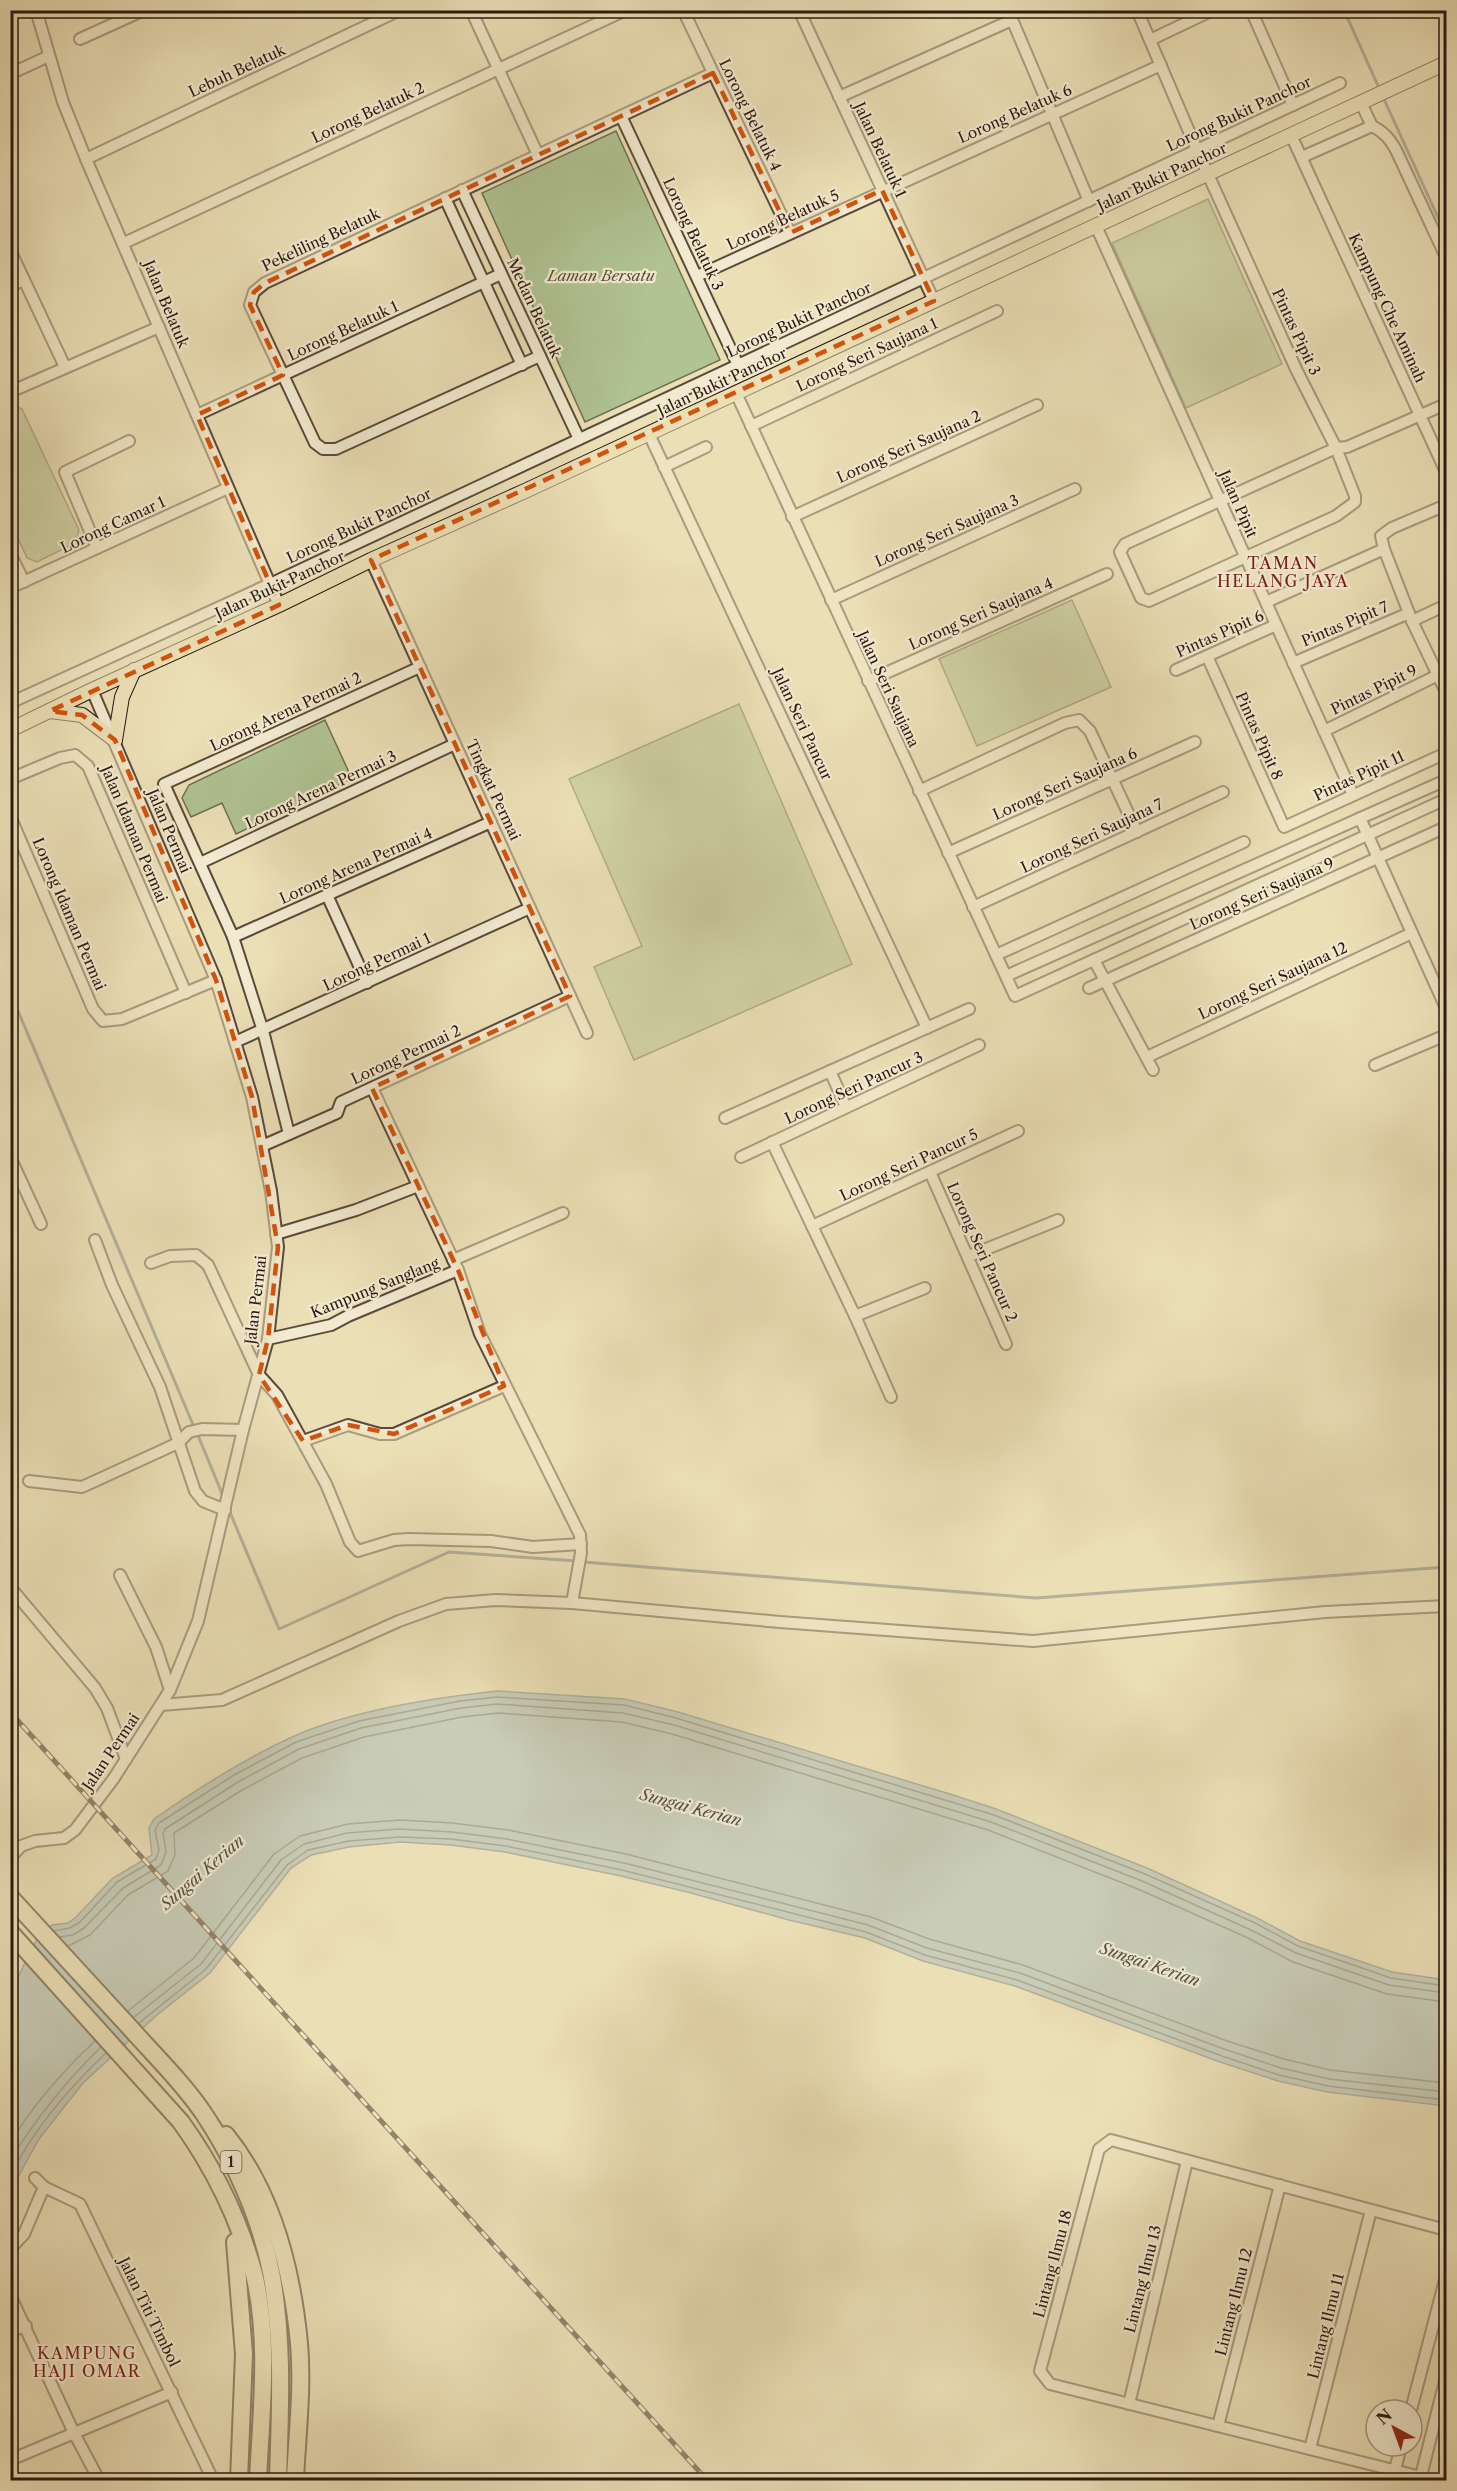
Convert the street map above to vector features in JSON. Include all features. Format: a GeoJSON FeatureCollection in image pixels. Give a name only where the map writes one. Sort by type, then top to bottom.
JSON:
{"type":"FeatureCollection","features":[{"type":"Feature","properties":{"kind":"highway","name":"1"},"geometry":{"type":"LineString","coordinates":[[10,1897],[166,2067],[204,2113],[245,2193],[262,2274],[279,2326],[281,2380],[278,2481]]}},
{"type":"Feature","properties":{"kind":"highway","name":"1"},"geometry":{"type":"LineString","coordinates":[[10,1932],[181,2122],[203,2153],[262,2274],[258,2481]]}},
{"type":"Feature","properties":{"kind":"highway"},"geometry":{"type":"LineString","coordinates":[[204,2113],[227,2136],[256,2183],[272,2219],[285,2262],[299,2345],[295,2481]]}},
{"type":"Feature","properties":{"kind":"highway"},"geometry":{"type":"LineString","coordinates":[[230,2207],[239,2266],[244,2354],[244,2402],[239,2481]]}},
{"type":"Feature","properties":{"kind":"main road","name":"Jalan Bukit Panchor"},"geometry":{"type":"LineString","coordinates":[[10,730],[134,670],[649,434],[1446,63]]}},
{"type":"Feature","properties":{"kind":"main road"},"geometry":{"type":"LineString","coordinates":[[50,711],[82,715],[115,740],[122,697],[134,670]]}},
{"type":"Feature","properties":{"kind":"street","name":"Jalan Belatuk"},"geometry":{"type":"LineString","coordinates":[[36,10],[63,102],[86,159],[279,605]]}},
{"type":"Feature","properties":{"kind":"street"},"geometry":{"type":"LineString","coordinates":[[80,39],[144,10]]}},
{"type":"Feature","properties":{"kind":"street","name":"Lebuh Belatuk"},"geometry":{"type":"LineString","coordinates":[[86,159],[400,10]]}},
{"type":"Feature","properties":{"kind":"street"},"geometry":{"type":"LineString","coordinates":[[471,10],[538,155]]}},
{"type":"Feature","properties":{"kind":"street","name":"Lorong Belatuk 2"},"geometry":{"type":"LineString","coordinates":[[124,243],[626,10]]}},
{"type":"Feature","properties":{"kind":"street","name":"Lorong Belatuk 4"},"geometry":{"type":"LineString","coordinates":[[682,10],[790,233]]}},
{"type":"Feature","properties":{"kind":"street","name":"Jalan Belatuk 1"},"geometry":{"type":"LineString","coordinates":[[799,10],[934,301]]}},
{"type":"Feature","properties":{"kind":"street","name":"Pintas Pipit 3"},"geometry":{"type":"LineString","coordinates":[[1137,10],[1197,150],[1296,369],[1336,448],[1354,490],[1355,502],[1336,516],[1245,557]]}},
{"type":"Feature","properties":{"kind":"street"},"geometry":{"type":"LineString","coordinates":[[1150,40],[1213,10]]}},
{"type":"Feature","properties":{"kind":"street"},"geometry":{"type":"LineString","coordinates":[[1251,10],[1293,105]]}},
{"type":"Feature","properties":{"kind":"street"},"geometry":{"type":"LineString","coordinates":[[839,97],[1010,15],[1089,201]]}},
{"type":"Feature","properties":{"kind":"street"},"geometry":{"type":"LineString","coordinates":[[10,74],[49,56]]}},
{"type":"Feature","properties":{"kind":"street","name":"Lorong Belatuk 6"},"geometry":{"type":"LineString","coordinates":[[882,190],[1161,65]]}},
{"type":"Feature","properties":{"kind":"street","name":"Pekeliling Belatuk"},"geometry":{"type":"LineString","coordinates":[[540,357],[346,444],[323,449],[315,443],[250,305],[254,292],[265,283],[713,73]]}},
{"type":"Feature","properties":{"kind":"street","name":"Lorong Bukit Panchor"},"geometry":{"type":"LineString","coordinates":[[270,584],[1340,83]]}},
{"type":"Feature","properties":{"kind":"street"},"geometry":{"type":"LineString","coordinates":[[1361,103],[1372,126],[1390,138],[1446,257]]}},
{"type":"Feature","properties":{"kind":"street","name":"Lorong Belatuk 3"},"geometry":{"type":"LineString","coordinates":[[621,116],[738,365]]}},
{"type":"Feature","properties":{"kind":"street"},"geometry":{"type":"LineString","coordinates":[[1302,157],[1372,126]]}},
{"type":"Feature","properties":{"kind":"street","name":"Kampung Che Aminah"},"geometry":{"type":"LineString","coordinates":[[1291,135],[1446,472]]}},
{"type":"Feature","properties":{"kind":"street","name":"Medan Belatuk"},"geometry":{"type":"LineString","coordinates":[[462,190],[579,439]]}},
{"type":"Feature","properties":{"kind":"street","name":"Lorong Belatuk 5"},"geometry":{"type":"LineString","coordinates":[[697,276],[882,190]]}},
{"type":"Feature","properties":{"kind":"street"},"geometry":{"type":"LineString","coordinates":[[445,198],[522,365]]}},
{"type":"Feature","properties":{"kind":"street","name":"Jalan Pipit"},"geometry":{"type":"LineString","coordinates":[[1096,226],[1353,795]]}},
{"type":"Feature","properties":{"kind":"street"},"geometry":{"type":"LineString","coordinates":[[10,250],[65,367]]}},
{"type":"Feature","properties":{"kind":"street","name":"Lorong Belatuk 1"},"geometry":{"type":"LineString","coordinates":[[197,415],[501,274]]}},
{"type":"Feature","properties":{"kind":"street"},"geometry":{"type":"LineString","coordinates":[[10,286],[24,280]]}},
{"type":"Feature","properties":{"kind":"street","name":"Lorong Seri Saujana 1"},"geometry":{"type":"LineString","coordinates":[[751,426],[997,311]]}},
{"type":"Feature","properties":{"kind":"street"},"geometry":{"type":"LineString","coordinates":[[10,392],[159,327]]}},
{"type":"Feature","properties":{"kind":"street","name":"Jalan Seri Saujana"},"geometry":{"type":"LineString","coordinates":[[736,393],[1015,996],[1094,960]]}},
{"type":"Feature","properties":{"kind":"street"},"geometry":{"type":"LineString","coordinates":[[1245,557],[1149,600],[1141,598],[1120,552],[1125,544],[1219,500],[1336,448],[1347,447],[1446,404]]}},
{"type":"Feature","properties":{"kind":"street","name":"Lorong Seri Saujana 2"},"geometry":{"type":"LineString","coordinates":[[792,517],[1037,405]]}},
{"type":"Feature","properties":{"kind":"street","name":"Jalan Seri Pancur"},"geometry":{"type":"LineString","coordinates":[[649,434],[927,1028]]}},
{"type":"Feature","properties":{"kind":"street"},"geometry":{"type":"LineString","coordinates":[[97,548],[65,472],[129,441]]}},
{"type":"Feature","properties":{"kind":"street"},"geometry":{"type":"LineString","coordinates":[[664,467],[706,447]]}},
{"type":"Feature","properties":{"kind":"street","name":"Lorong Camar 1"},"geometry":{"type":"LineString","coordinates":[[10,588],[228,488]]}},
{"type":"Feature","properties":{"kind":"street","name":"Lorong Seri Saujana 3"},"geometry":{"type":"LineString","coordinates":[[831,600],[1075,489]]}},
{"type":"Feature","properties":{"kind":"street"},"geometry":{"type":"LineString","coordinates":[[1446,505],[1386,531],[1381,536],[1411,617],[1446,692]]}},
{"type":"Feature","properties":{"kind":"street"},"geometry":{"type":"LineString","coordinates":[[1266,602],[1384,549]]}},
{"type":"Feature","properties":{"kind":"street"},"geometry":{"type":"LineString","coordinates":[[10,553],[24,582]]}},
{"type":"Feature","properties":{"kind":"street","name":"Tingkat Permai"},"geometry":{"type":"LineString","coordinates":[[371,560],[587,1033]]}},
{"type":"Feature","properties":{"kind":"street","name":"Lorong Seri Saujana 4"},"geometry":{"type":"LineString","coordinates":[[868,681],[1107,574]]}},
{"type":"Feature","properties":{"kind":"street","name":"Jalan Bukit Panchor"},"geometry":{"type":"LineString","coordinates":[[10,703],[270,584]]}},
{"type":"Feature","properties":{"kind":"street","name":"Pintas Pipit 7"},"geometry":{"type":"LineString","coordinates":[[1293,663],[1446,605]]}},
{"type":"Feature","properties":{"kind":"street","name":"Pintas Pipit 6"},"geometry":{"type":"LineString","coordinates":[[1176,670],[1276,625]]}},
{"type":"Feature","properties":{"kind":"street","name":"Pintas Pipit 8"},"geometry":{"type":"LineString","coordinates":[[1207,656],[1284,827]]}},
{"type":"Feature","properties":{"kind":"street","name":"Lorong Arena Permai 2"},"geometry":{"type":"LineString","coordinates":[[200,863],[165,784],[420,667]]}},
{"type":"Feature","properties":{"kind":"street","name":"Pintas Pipit 9"},"geometry":{"type":"LineString","coordinates":[[1324,731],[1438,675]]}},
{"type":"Feature","properties":{"kind":"street","name":"Jalan Permai"},"geometry":{"type":"LineString","coordinates":[[10,1858],[21,1846],[35,1841],[69,1836],[126,1760],[170,1690],[198,1621],[243,1430],[268,1339],[278,1247],[252,1097],[216,980],[92,690]]}},
{"type":"Feature","properties":{"kind":"street"},"geometry":{"type":"LineString","coordinates":[[919,791],[1065,723],[1079,720],[1090,731],[1137,832]]}},
{"type":"Feature","properties":{"kind":"street","name":"Lorong Seri Saujana 6"},"geometry":{"type":"LineString","coordinates":[[948,854],[1195,742]]}},
{"type":"Feature","properties":{"kind":"street","name":"Lorong Arena Permai 3"},"geometry":{"type":"LineString","coordinates":[[200,863],[455,744]]}},
{"type":"Feature","properties":{"kind":"street","name":"Pintas Pipit 11"},"geometry":{"type":"LineString","coordinates":[[1284,827],[1446,753]]}},
{"type":"Feature","properties":{"kind":"street","name":"Jalan Idaman Permai"},"geometry":{"type":"LineString","coordinates":[[10,779],[60,758],[75,755],[88,766],[186,993]]}},
{"type":"Feature","properties":{"kind":"street"},"geometry":{"type":"LineString","coordinates":[[1006,976],[1446,780]]}},
{"type":"Feature","properties":{"kind":"street","name":"Lorong Seri Saujana 7"},"geometry":{"type":"LineString","coordinates":[[973,907],[1223,792]]}},
{"type":"Feature","properties":{"kind":"street"},"geometry":{"type":"LineString","coordinates":[[1153,1070],[1094,960],[1446,799]]}},
{"type":"Feature","properties":{"kind":"street","name":"Lorong Idaman Permai"},"geometry":{"type":"LineString","coordinates":[[10,816],[93,1009],[103,1021],[122,1019],[186,993]]}},
{"type":"Feature","properties":{"kind":"street"},"geometry":{"type":"LineString","coordinates":[[1360,818],[1446,1008]]}},
{"type":"Feature","properties":{"kind":"street","name":"Lorong Arena Permai 4"},"geometry":{"type":"LineString","coordinates":[[233,938],[491,822]]}},
{"type":"Feature","properties":{"kind":"street","name":"Lorong Seri Saujana 9"},"geometry":{"type":"LineString","coordinates":[[1089,988],[1446,827]]}},
{"type":"Feature","properties":{"kind":"street"},"geometry":{"type":"LineString","coordinates":[[996,955],[1244,842]]}},
{"type":"Feature","properties":{"kind":"street"},"geometry":{"type":"LineString","coordinates":[[200,863],[233,938],[263,1031],[290,1134]]}},
{"type":"Feature","properties":{"kind":"street"},"geometry":{"type":"LineString","coordinates":[[327,896],[367,983]]}},
{"type":"Feature","properties":{"kind":"street","name":"Lorong Permai 1"},"geometry":{"type":"LineString","coordinates":[[235,1041],[263,1031],[530,908]]}},
{"type":"Feature","properties":{"kind":"street","name":"Lorong Seri Saujana 12"},"geometry":{"type":"LineString","coordinates":[[1147,1057],[1412,933]]}},
{"type":"Feature","properties":{"kind":"street"},"geometry":{"type":"LineString","coordinates":[[186,993],[216,980]]}},
{"type":"Feature","properties":{"kind":"street","name":"Lorong Permai 2"},"geometry":{"type":"LineString","coordinates":[[262,1146],[338,1113],[341,1102],[570,996]]}},
{"type":"Feature","properties":{"kind":"street"},"geometry":{"type":"LineString","coordinates":[[725,1118],[969,1009]]}},
{"type":"Feature","properties":{"kind":"street"},"geometry":{"type":"LineString","coordinates":[[1375,1065],[1446,1035]]}},
{"type":"Feature","properties":{"kind":"street","name":"Lorong Seri Pancur 3"},"geometry":{"type":"LineString","coordinates":[[741,1157],[979,1045]]}},
{"type":"Feature","properties":{"kind":"street"},"geometry":{"type":"LineString","coordinates":[[830,1071],[846,1107]]}},
{"type":"Feature","properties":{"kind":"street"},"geometry":{"type":"LineString","coordinates":[[372,1088],[456,1265],[480,1334],[504,1386],[580,1535],[581,1549],[574,1597]]}},
{"type":"Feature","properties":{"kind":"street","name":"Lorong Seri Pancur 5"},"geometry":{"type":"LineString","coordinates":[[812,1226],[1018,1131]]}},
{"type":"Feature","properties":{"kind":"street"},"geometry":{"type":"LineString","coordinates":[[772,1142],[891,1397]]}},
{"type":"Feature","properties":{"kind":"street"},"geometry":{"type":"LineString","coordinates":[[10,1157],[41,1224]]}},
{"type":"Feature","properties":{"kind":"street","name":"Lorong Seri Pancur 2"},"geometry":{"type":"LineString","coordinates":[[930,1172],[1006,1344]]}},
{"type":"Feature","properties":{"kind":"street"},"geometry":{"type":"LineString","coordinates":[[276,1234],[356,1210],[418,1186]]}},
{"type":"Feature","properties":{"kind":"street","name":"Kampung Sanglang"},"geometry":{"type":"LineString","coordinates":[[268,1339],[331,1326],[563,1213]]}},
{"type":"Feature","properties":{"kind":"street"},"geometry":{"type":"LineString","coordinates":[[969,1256],[1058,1220]]}},
{"type":"Feature","properties":{"kind":"street"},"geometry":{"type":"LineString","coordinates":[[94,1240],[112,1285],[160,1387],[195,1491],[203,1501],[225,1510]]}},
{"type":"Feature","properties":{"kind":"street"},"geometry":{"type":"LineString","coordinates":[[151,1263],[170,1256],[196,1255],[208,1265],[259,1375],[277,1395],[294,1429],[303,1441],[326,1484],[350,1542],[358,1551],[394,1540],[409,1539],[491,1541],[534,1547],[581,1549]]}},
{"type":"Feature","properties":{"kind":"street"},"geometry":{"type":"LineString","coordinates":[[855,1316],[925,1288]]}},
{"type":"Feature","properties":{"kind":"street"},"geometry":{"type":"LineString","coordinates":[[303,1441],[348,1425],[381,1434],[394,1434],[504,1386]]}},
{"type":"Feature","properties":{"kind":"street"},"geometry":{"type":"LineString","coordinates":[[29,1481],[82,1487],[178,1443],[189,1432],[202,1429],[243,1430]]}},
{"type":"Feature","properties":{"kind":"street"},"geometry":{"type":"LineString","coordinates":[[120,1575],[156,1647],[170,1690]]}},
{"type":"Feature","properties":{"kind":"street"},"geometry":{"type":"LineString","coordinates":[[10,1587],[95,1689],[107,1708],[126,1760]]}},
{"type":"Feature","properties":{"kind":"street"},"geometry":{"type":"LineString","coordinates":[[160,1706],[222,1700],[399,1621],[446,1604],[496,1600],[574,1597],[780,1622],[1033,1641],[1325,1612],[1446,1606]]}},
{"type":"Feature","properties":{"kind":"street","name":"Lintang Ilmu 18"},"geometry":{"type":"LineString","coordinates":[[1129,2404],[1050,2384],[1040,2371],[1099,2149],[1111,2140],[1187,2161]]}},
{"type":"Feature","properties":{"kind":"street"},"geometry":{"type":"LineString","coordinates":[[1187,2161],[1446,2230]]}},
{"type":"Feature","properties":{"kind":"street","name":"Lintang Ilmu 13"},"geometry":{"type":"LineString","coordinates":[[1129,2404],[1187,2161]]}},
{"type":"Feature","properties":{"kind":"street","name":"Jalan Titi Timbol"},"geometry":{"type":"LineString","coordinates":[[35,2178],[44,2187],[80,2204],[213,2481]]}},
{"type":"Feature","properties":{"kind":"street","name":"Lintang Ilmu 12"},"geometry":{"type":"LineString","coordinates":[[1218,2426],[1280,2185]]}},
{"type":"Feature","properties":{"kind":"street"},"geometry":{"type":"LineString","coordinates":[[10,2249],[24,2234],[44,2187]]}},
{"type":"Feature","properties":{"kind":"street","name":"Lintang Ilmu 11"},"geometry":{"type":"LineString","coordinates":[[1310,2449],[1371,2210]]}},
{"type":"Feature","properties":{"kind":"street"},"geometry":{"type":"LineString","coordinates":[[1414,2398],[1446,2276]]}},
{"type":"Feature","properties":{"kind":"street"},"geometry":{"type":"LineString","coordinates":[[10,2295],[74,2433],[99,2481]]}},
{"type":"Feature","properties":{"kind":"street"},"geometry":{"type":"LineString","coordinates":[[10,2331],[26,2326]]}},
{"type":"Feature","properties":{"kind":"street"},"geometry":{"type":"LineString","coordinates":[[1129,2404],[1395,2470],[1420,2479],[1446,2378]]}},
{"type":"Feature","properties":{"kind":"street"},"geometry":{"type":"LineString","coordinates":[[10,2460],[172,2392]]}},
{"type":"Feature","properties":{"kind":"street"},"geometry":{"type":"LineString","coordinates":[[1395,2470],[1398,2458]]}},
{"type":"Feature","properties":{"kind":"highlighted area"},"geometry":{"type":"Polygon","coordinates":[[[713,73],[790,233],[882,190],[934,301],[371,560],[570,996],[372,1088],[458,1270],[504,1386],[394,1434],[348,1425],[303,1441],[259,1375],[268,1339],[278,1247],[252,1097],[216,980],[115,740],[82,715],[50,711],[279,605],[197,415],[283,375],[250,305],[254,292],[265,283],[713,73]]]}},
{"type":"Feature","properties":{"kind":"green space","name":"Laman Bersatu"},"geometry":{"type":"Polygon","coordinates":[[[616,131],[720,360],[585,422],[482,193],[616,131]]]}},
{"type":"Feature","properties":{"kind":"green space"},"geometry":{"type":"Polygon","coordinates":[[[1208,199],[1282,364],[1186,408],[1112,243],[1208,199]]]}},
{"type":"Feature","properties":{"kind":"green space"},"geometry":{"type":"Polygon","coordinates":[[[14,405],[22,409],[79,530],[75,543],[37,562],[27,558],[11,523],[10,406],[14,405]]]}},
{"type":"Feature","properties":{"kind":"green space"},"geometry":{"type":"Polygon","coordinates":[[[1072,600],[1111,687],[977,746],[939,659],[1072,600]]]}},
{"type":"Feature","properties":{"kind":"green space"},"geometry":{"type":"Polygon","coordinates":[[[739,704],[852,964],[634,1060],[594,967],[642,946],[569,779],[739,704]]]}},
{"type":"Feature","properties":{"kind":"green space"},"geometry":{"type":"Polygon","coordinates":[[[325,720],[352,779],[236,834],[222,803],[191,817],[182,798],[189,785],[325,720]]]}},
{"type":"Feature","properties":{"kind":"water","name":"Sungai Kerian"},"geometry":{"type":"Polygon","coordinates":[[[497,1691],[625,1699],[678,1712],[950,1794],[996,1809],[1147,1868],[1257,1918],[1300,1941],[1392,1972],[1446,1980],[1446,2106],[1327,2092],[1278,2081],[1220,2062],[1015,1986],[923,1961],[865,1938],[691,1893],[505,1852],[451,1845],[400,1842],[349,1847],[311,1855],[291,1868],[210,1973],[157,2015],[83,2083],[39,2139],[11,2190],[11,1991],[36,1941],[45,1930],[52,1925],[68,1923],[113,1878],[152,1855],[149,1828],[154,1819],[256,1755],[315,1728],[366,1712],[446,1697],[497,1691]]]}},
{"type":"Feature","properties":{"kind":"waterway"},"geometry":{"type":"LineString","coordinates":[[1344,10],[1379,88]]}},
{"type":"Feature","properties":{"kind":"waterway"},"geometry":{"type":"LineString","coordinates":[[1383,97],[1446,235]]}},
{"type":"Feature","properties":{"kind":"waterway"},"geometry":{"type":"LineString","coordinates":[[10,992],[194,1427]]}},
{"type":"Feature","properties":{"kind":"waterway"},"geometry":{"type":"LineString","coordinates":[[197,1433],[223,1496]]}},
{"type":"Feature","properties":{"kind":"waterway"},"geometry":{"type":"LineString","coordinates":[[229,1510],[279,1629],[449,1552],[577,1561]]}},
{"type":"Feature","properties":{"kind":"waterway"},"geometry":{"type":"LineString","coordinates":[[583,1562],[1036,1598],[1446,1567]]}},
{"type":"Feature","properties":{"kind":"railway"},"geometry":{"type":"LineString","coordinates":[[10,1712],[707,2480]]}},
{"type":"Feature","properties":{"kind":"district","name":"TAMAN HELANG JAYA"},"geometry":{"type":"Point","coordinates":[1283,572]}},
{"type":"Feature","properties":{"kind":"district","name":"KAMPUNG HAJI OMAR"},"geometry":{"type":"Point","coordinates":[87,2362]}}]}
